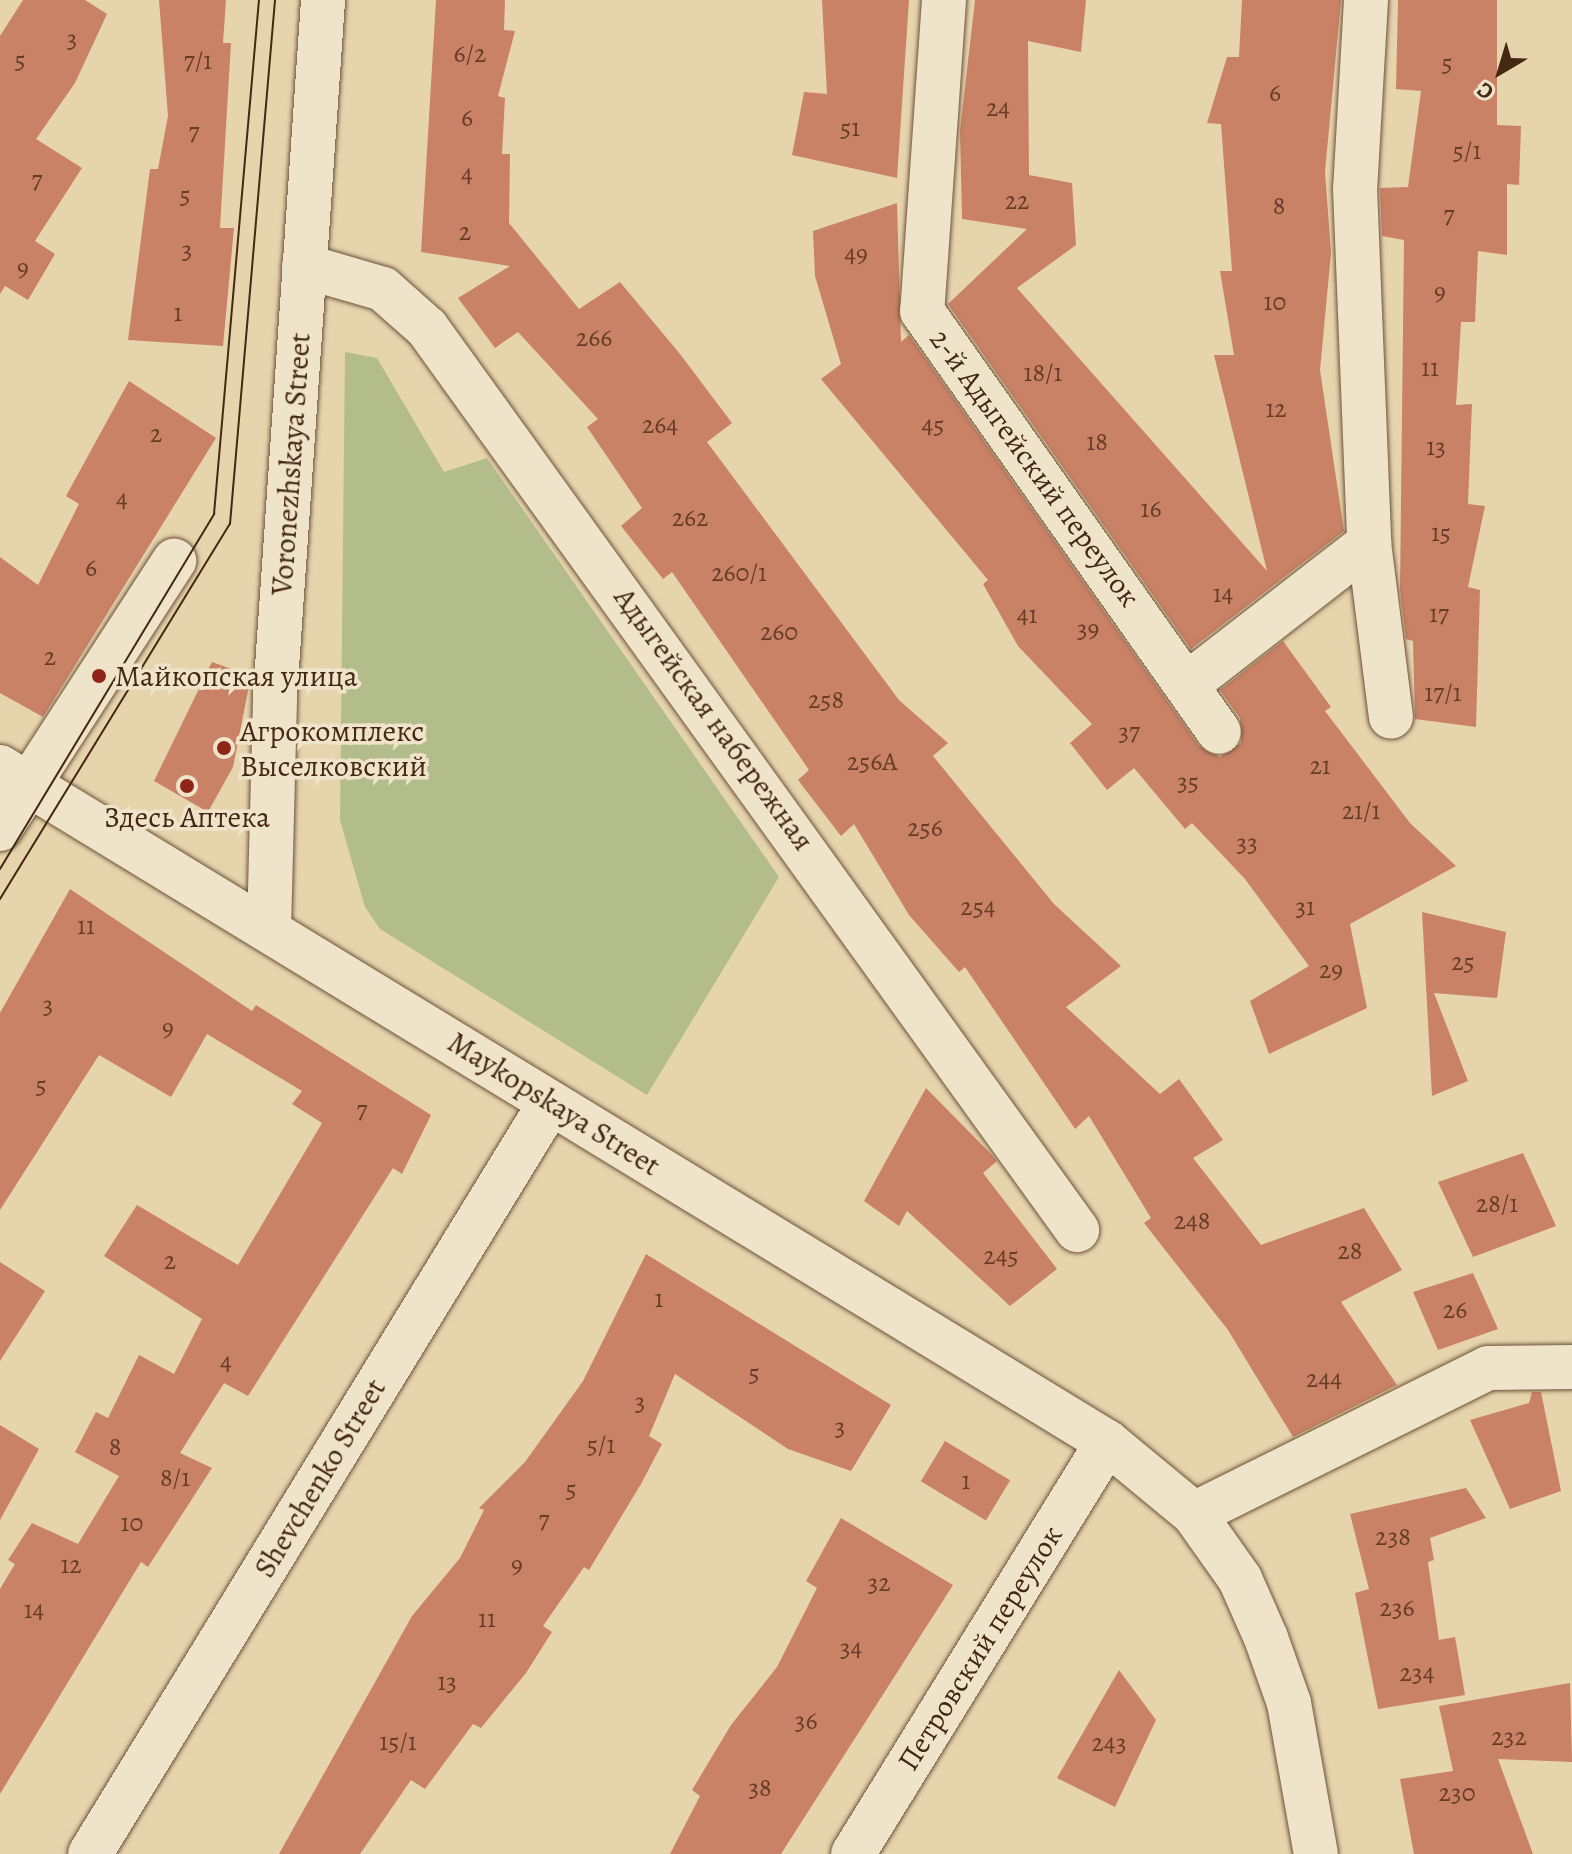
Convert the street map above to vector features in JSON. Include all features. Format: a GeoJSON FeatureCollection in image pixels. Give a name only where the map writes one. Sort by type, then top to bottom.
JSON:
{"type":"FeatureCollection","features":[{"type":"Feature","properties":{"kind":"street","name":"Voronezhskaya Street"},"geometry":{"type":"LineString","coordinates":[[269,929],[275,696],[323,0]]}},
{"type":"Feature","properties":{"kind":"street","name":"2-й Адыгейский переулок"},"geometry":{"type":"LineString","coordinates":[[944,0],[922,311],[1190,682],[1219,732]]}},
{"type":"Feature","properties":{"kind":"street"},"geometry":{"type":"LineString","coordinates":[[1366,0],[1355,188],[1369,543],[1391,717]]}},
{"type":"Feature","properties":{"kind":"street","name":"Адыгейская набережная"},"geometry":{"type":"LineString","coordinates":[[304,266],[383,289],[427,328],[868,930],[1077,1230]]}},
{"type":"Feature","properties":{"kind":"street"},"geometry":{"type":"LineString","coordinates":[[1190,682],[1369,543]]}},
{"type":"Feature","properties":{"kind":"street"},"geometry":{"type":"LineString","coordinates":[[0,829],[25,783],[174,561]]}},
{"type":"Feature","properties":{"kind":"street","name":"Maykopskaya Street"},"geometry":{"type":"LineString","coordinates":[[25,783],[1107,1442],[1194,1514],[1240,1579],[1275,1664],[1316,1854]]}},
{"type":"Feature","properties":{"kind":"street","name":"Shevchenko Street"},"geometry":{"type":"LineString","coordinates":[[90,1854],[550,1103]]}},
{"type":"Feature","properties":{"kind":"street"},"geometry":{"type":"LineString","coordinates":[[1194,1514],[1488,1368],[1572,1367]]}},
{"type":"Feature","properties":{"kind":"street","name":"Петровский переулок"},"geometry":{"type":"LineString","coordinates":[[853,1854],[1107,1442]]}},
{"type":"Feature","properties":{"kind":"green space"},"geometry":{"type":"Polygon","coordinates":[[[345,352],[377,358],[444,472],[487,458],[779,877],[647,1095],[380,929],[365,907],[340,820],[345,352]]]}},
{"type":"Feature","properties":{"kind":"building"},"geometry":{"type":"Polygon","coordinates":[[[23,0],[85,0],[107,14],[75,83],[36,139],[82,168],[35,241],[55,254],[28,300],[5,286],[0,294],[0,36],[23,0]]]}},
{"type":"Feature","properties":{"kind":"building"},"geometry":{"type":"Polygon","coordinates":[[[159,0],[226,0],[223,43],[231,43],[220,228],[234,228],[223,346],[128,340],[150,169],[158,169],[168,116],[159,0]]]}},
{"type":"Feature","properties":{"kind":"building"},"geometry":{"type":"Polygon","coordinates":[[[436,0],[505,0],[504,30],[515,31],[498,96],[505,98],[502,154],[510,154],[509,223],[579,309],[620,282],[680,354],[732,423],[707,442],[899,700],[948,743],[933,756],[1054,904],[1121,966],[1066,1007],[1160,1094],[1179,1079],[1223,1140],[1193,1158],[1261,1245],[1364,1208],[1402,1270],[1341,1302],[1397,1385],[1293,1437],[1228,1330],[1144,1223],[1151,1218],[1089,1116],[1075,1129],[965,967],[959,972],[909,915],[854,824],[841,836],[798,780],[809,770],[672,572],[663,579],[621,526],[642,508],[587,427],[598,419],[518,332],[495,348],[458,298],[510,266],[421,252],[436,0]]]}},
{"type":"Feature","properties":{"kind":"building"},"geometry":{"type":"Polygon","coordinates":[[[822,0],[909,0],[897,178],[792,155],[804,92],[827,94],[822,0]]]}},
{"type":"Feature","properties":{"kind":"building"},"geometry":{"type":"Polygon","coordinates":[[[975,0],[1086,0],[1081,52],[1028,41],[1029,175],[1072,183],[1076,245],[1017,288],[1267,571],[1214,355],[1234,355],[1220,271],[1232,271],[1221,124],[1207,123],[1227,57],[1239,57],[1242,0],[1341,0],[1325,172],[1331,253],[1320,370],[1344,531],[1191,649],[948,304],[1027,229],[962,219],[960,131],[975,0]]]}},
{"type":"Feature","properties":{"kind":"building"},"geometry":{"type":"Polygon","coordinates":[[[1398,0],[1497,0],[1497,125],[1521,126],[1519,185],[1507,184],[1507,255],[1478,251],[1475,322],[1461,322],[1456,405],[1472,404],[1468,504],[1485,506],[1468,587],[1480,590],[1476,727],[1415,719],[1413,641],[1406,639],[1400,590],[1404,240],[1382,236],[1380,188],[1408,187],[1421,91],[1396,89],[1398,0]]]}},
{"type":"Feature","properties":{"kind":"building"},"geometry":{"type":"Polygon","coordinates":[[[897,203],[901,342],[909,335],[1199,746],[1220,757],[1241,743],[1240,718],[1220,690],[1283,641],[1331,707],[1325,711],[1410,823],[1456,866],[1350,924],[1367,1008],[1269,1054],[1250,1001],[1309,966],[1245,879],[1192,823],[1185,829],[1134,768],[1107,790],[1070,743],[1092,724],[1018,646],[983,584],[988,580],[821,379],[841,364],[815,276],[813,231],[897,203]]]}},
{"type":"Feature","properties":{"kind":"building"},"geometry":{"type":"Polygon","coordinates":[[[129,381],[216,438],[43,717],[0,693],[0,557],[38,585],[79,504],[66,496],[129,381]]]}},
{"type":"Feature","properties":{"kind":"building"},"geometry":{"type":"Polygon","coordinates":[[[212,662],[251,676],[233,767],[208,812],[154,781],[212,662]]]}},
{"type":"Feature","properties":{"kind":"building"},"geometry":{"type":"Polygon","coordinates":[[[70,889],[252,1011],[256,1005],[431,1115],[402,1174],[393,1168],[248,1396],[224,1383],[180,1453],[212,1468],[148,1567],[141,1562],[0,1794],[0,1589],[15,1564],[8,1560],[32,1523],[78,1544],[119,1476],[75,1452],[96,1412],[108,1418],[139,1355],[174,1374],[202,1319],[104,1256],[137,1205],[238,1265],[322,1123],[292,1104],[302,1091],[207,1034],[171,1097],[99,1055],[0,1210],[0,1013],[70,889]]]}},
{"type":"Feature","properties":{"kind":"building"},"geometry":{"type":"Polygon","coordinates":[[[1422,912],[1506,932],[1497,998],[1434,993],[1468,1081],[1432,1096],[1422,912]]]}},
{"type":"Feature","properties":{"kind":"building"},"geometry":{"type":"Polygon","coordinates":[[[926,1088],[997,1161],[983,1173],[1057,1269],[1010,1306],[907,1211],[899,1226],[864,1201],[926,1088]]]}},
{"type":"Feature","properties":{"kind":"building"},"geometry":{"type":"Polygon","coordinates":[[[1523,1153],[1556,1226],[1473,1257],[1438,1182],[1523,1153]]]}},
{"type":"Feature","properties":{"kind":"building"},"geometry":{"type":"Polygon","coordinates":[[[646,1254],[891,1405],[851,1471],[788,1449],[675,1374],[649,1436],[662,1444],[641,1484],[589,1570],[584,1567],[543,1626],[552,1632],[526,1673],[481,1728],[473,1724],[425,1789],[411,1780],[360,1854],[279,1854],[412,1616],[460,1558],[484,1510],[479,1508],[525,1462],[583,1381],[646,1254]]]}},
{"type":"Feature","properties":{"kind":"building"},"geometry":{"type":"Polygon","coordinates":[[[0,1262],[45,1291],[0,1361],[0,1262]]]}},
{"type":"Feature","properties":{"kind":"building"},"geometry":{"type":"Polygon","coordinates":[[[1473,1273],[1498,1329],[1438,1350],[1413,1292],[1473,1273]]]}},
{"type":"Feature","properties":{"kind":"building"},"geometry":{"type":"Polygon","coordinates":[[[1532,1392],[1541,1392],[1561,1491],[1510,1509],[1470,1420],[1529,1403],[1532,1392]]]}},
{"type":"Feature","properties":{"kind":"building"},"geometry":{"type":"Polygon","coordinates":[[[0,1425],[39,1449],[0,1520],[0,1425]]]}},
{"type":"Feature","properties":{"kind":"building"},"geometry":{"type":"Polygon","coordinates":[[[945,1441],[1010,1480],[986,1520],[921,1481],[945,1441]]]}},
{"type":"Feature","properties":{"kind":"building"},"geometry":{"type":"Polygon","coordinates":[[[1466,1488],[1486,1518],[1430,1538],[1434,1560],[1428,1562],[1439,1640],[1455,1637],[1465,1695],[1378,1709],[1355,1593],[1369,1589],[1350,1514],[1466,1488]]]}},
{"type":"Feature","properties":{"kind":"building"},"geometry":{"type":"Polygon","coordinates":[[[841,1518],[953,1585],[781,1854],[670,1854],[700,1796],[692,1790],[731,1725],[777,1667],[817,1588],[806,1581],[841,1518]]]}},
{"type":"Feature","properties":{"kind":"building"},"geometry":{"type":"Polygon","coordinates":[[[1119,1670],[1156,1720],[1115,1807],[1057,1778],[1119,1670]]]}},
{"type":"Feature","properties":{"kind":"building"},"geometry":{"type":"Polygon","coordinates":[[[1570,1683],[1572,1762],[1498,1759],[1533,1854],[1414,1854],[1400,1779],[1453,1771],[1439,1706],[1570,1683]]]}},
{"type":"Feature","properties":{"kind":"tram line"},"geometry":{"type":"LineString","coordinates":[[0,869],[214,514],[259,0]]}},
{"type":"Feature","properties":{"kind":"tram line"},"geometry":{"type":"LineString","coordinates":[[0,899],[230,524],[275,0]]}},
{"type":"Feature","properties":{"kind":"place","name":"Майкопская улица"},"geometry":{"type":"Point","coordinates":[99,676]}},
{"type":"Feature","properties":{"kind":"place","name":"Агрокомплекс Выселковский"},"geometry":{"type":"Point","coordinates":[224,748]}},
{"type":"Feature","properties":{"kind":"place","name":"Здесь Аптека"},"geometry":{"type":"Point","coordinates":[187,786]}}]}
